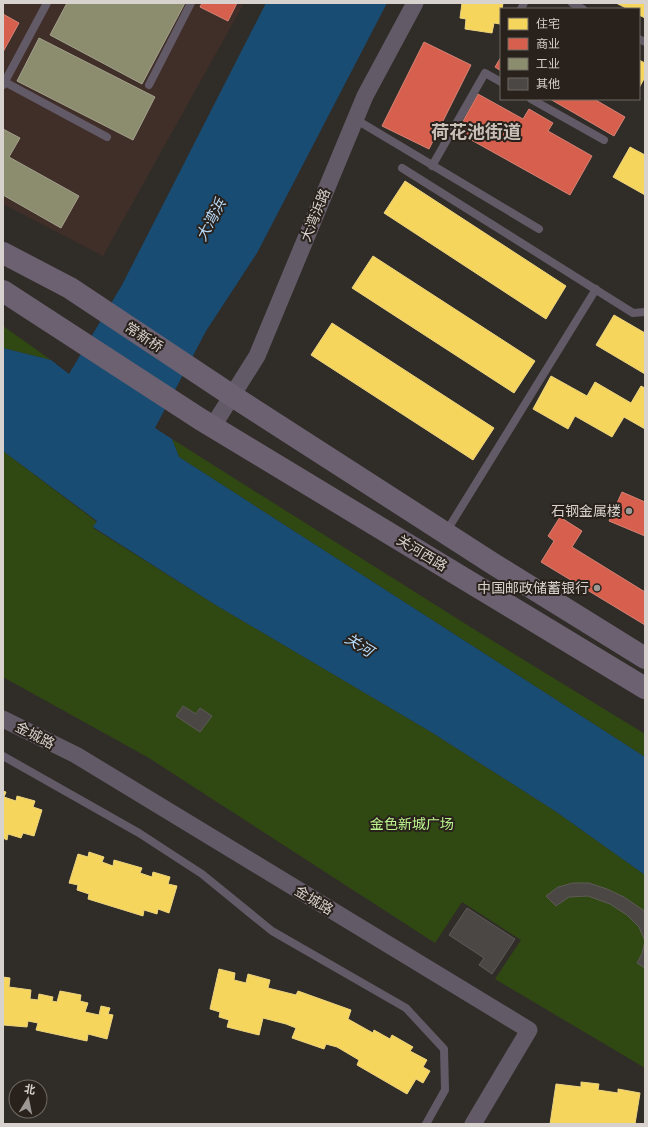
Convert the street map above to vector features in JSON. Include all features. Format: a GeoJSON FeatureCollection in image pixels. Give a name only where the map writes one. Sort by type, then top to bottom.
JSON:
{"type":"FeatureCollection","features":[{"type":"Feature","properties":{"kind":"main road","name":"常新桥"},"geometry":{"type":"LineString","coordinates":[[3,253],[70,288],[225,391]]}},
{"type":"Feature","properties":{"kind":"main road"},"geometry":{"type":"LineString","coordinates":[[3,292],[206,423]]}},
{"type":"Feature","properties":{"kind":"main road","name":"关河西路"},"geometry":{"type":"LineString","coordinates":[[225,391],[446,533],[645,658]]}},
{"type":"Feature","properties":{"kind":"main road","name":"关河西路"},"geometry":{"type":"LineString","coordinates":[[206,423],[645,688]]}},
{"type":"Feature","properties":{"kind":"street","name":"大湾浜路"},"geometry":{"type":"LineString","coordinates":[[206,423],[225,391],[257,356],[365,96],[415,3]]}},
{"type":"Feature","properties":{"kind":"street","name":"金城路"},"geometry":{"type":"LineString","coordinates":[[3,719],[76,755],[529,1030],[473,1124]]}},
{"type":"Feature","properties":{"kind":"lane"},"geometry":{"type":"LineString","coordinates":[[47,3],[4,83],[107,137]]}},
{"type":"Feature","properties":{"kind":"lane"},"geometry":{"type":"LineString","coordinates":[[149,85],[191,3]]}},
{"type":"Feature","properties":{"kind":"lane"},"geometry":{"type":"LineString","coordinates":[[572,3],[581,8]]}},
{"type":"Feature","properties":{"kind":"lane"},"geometry":{"type":"LineString","coordinates":[[432,166],[485,73],[500,81]]}},
{"type":"Feature","properties":{"kind":"lane"},"geometry":{"type":"LineString","coordinates":[[533,100],[604,140]]}},
{"type":"Feature","properties":{"kind":"lane"},"geometry":{"type":"LineString","coordinates":[[355,120],[538,229]]}},
{"type":"Feature","properties":{"kind":"lane"},"geometry":{"type":"LineString","coordinates":[[402,168],[633,313],[645,312]]}},
{"type":"Feature","properties":{"kind":"lane"},"geometry":{"type":"LineString","coordinates":[[446,533],[596,289]]}},
{"type":"Feature","properties":{"kind":"lane"},"geometry":{"type":"LineString","coordinates":[[3,756],[139,833],[202,874],[272,931],[406,1008],[444,1048],[445,1090],[426,1124]]}},
{"type":"Feature","properties":{"kind":"shaded area"},"geometry":{"type":"Polygon","coordinates":[[[3,3],[244,3],[103,256],[3,204],[3,3]]]}},
{"type":"Feature","properties":{"kind":"green space"},"geometry":{"type":"Polygon","coordinates":[[[3,326],[51,360],[3,348],[3,326]]]}},
{"type":"Feature","properties":{"kind":"green space"},"geometry":{"type":"Polygon","coordinates":[[[172,439],[480,633],[645,734],[645,757],[179,457],[172,439]]]}},
{"type":"Feature","properties":{"kind":"green space","name":"金色新城广场"},"geometry":{"type":"Polygon","coordinates":[[[3,451],[97,522],[93,528],[214,604],[431,732],[555,811],[645,875],[645,1068],[495,979],[521,940],[462,902],[435,943],[149,758],[3,677],[3,451]]]}},
{"type":"Feature","properties":{"kind":"water"},"geometry":{"type":"Polygon","coordinates":[[[266,3],[387,3],[257,253],[206,331],[155,428],[172,439],[179,457],[645,757],[645,875],[555,811],[431,732],[214,604],[93,527],[97,521],[3,451],[3,348],[51,360],[69,374],[122,285],[266,3]]]}},
{"type":"Feature","properties":{"kind":"building: 住宅"},"geometry":{"type":"Polygon","coordinates":[[[462,3],[503,3],[502,8],[500,8],[500,24],[494,23],[492,33],[465,29],[466,19],[460,18],[462,3]]]}},
{"type":"Feature","properties":{"kind":"building: 住宅"},"geometry":{"type":"Polygon","coordinates":[[[616,3],[645,3],[645,18],[640,16],[640,8],[626,8],[616,3]]]}},
{"type":"Feature","properties":{"kind":"building: 住宅"},"geometry":{"type":"Polygon","coordinates":[[[640,60],[645,63],[645,77],[640,86],[640,60]]]}},
{"type":"Feature","properties":{"kind":"building: 住宅"},"geometry":{"type":"Polygon","coordinates":[[[630,147],[645,155],[645,195],[613,177],[630,147]]]}},
{"type":"Feature","properties":{"kind":"building: 住宅"},"geometry":{"type":"Polygon","coordinates":[[[405,181],[566,286],[546,319],[384,213],[405,181]]]}},
{"type":"Feature","properties":{"kind":"building: 住宅"},"geometry":{"type":"Polygon","coordinates":[[[373,256],[535,361],[514,393],[352,288],[373,256]]]}},
{"type":"Feature","properties":{"kind":"building: 住宅"},"geometry":{"type":"Polygon","coordinates":[[[614,315],[645,333],[645,374],[596,345],[614,315]]]}},
{"type":"Feature","properties":{"kind":"building: 住宅"},"geometry":{"type":"Polygon","coordinates":[[[332,323],[494,428],[473,460],[311,355],[332,323]]]}},
{"type":"Feature","properties":{"kind":"building: 住宅"},"geometry":{"type":"Polygon","coordinates":[[[551,376],[587,396],[595,382],[631,403],[641,386],[645,388],[645,429],[624,417],[612,437],[575,416],[568,429],[533,409],[551,376]]]}},
{"type":"Feature","properties":{"kind":"building: 住宅"},"geometry":{"type":"Polygon","coordinates":[[[3,791],[6,792],[4,797],[16,801],[17,796],[35,801],[33,807],[42,810],[34,836],[23,833],[21,838],[8,834],[7,840],[3,838],[3,791]]]}},
{"type":"Feature","properties":{"kind":"building: 住宅"},"geometry":{"type":"Polygon","coordinates":[[[89,852],[104,857],[102,862],[113,866],[114,860],[142,868],[140,873],[152,877],[153,872],[170,877],[168,884],[177,886],[169,913],[158,909],[157,914],[144,910],[143,916],[88,899],[89,894],[77,890],[78,885],[69,883],[78,854],[88,857],[89,852]]]}},
{"type":"Feature","properties":{"kind":"building: 住宅"},"geometry":{"type":"Polygon","coordinates":[[[219,969],[235,973],[234,980],[246,983],[248,974],[270,980],[268,988],[296,995],[298,991],[351,1010],[348,1019],[373,1033],[374,1030],[390,1039],[392,1035],[413,1047],[410,1051],[427,1060],[423,1067],[430,1071],[423,1083],[416,1079],[407,1094],[357,1065],[359,1060],[337,1047],[326,1044],[324,1049],[292,1038],[296,1028],[286,1024],[263,1018],[259,1035],[227,1027],[229,1020],[219,1017],[220,1012],[210,1009],[219,969]]]}},
{"type":"Feature","properties":{"kind":"building: 住宅"},"geometry":{"type":"Polygon","coordinates":[[[3,977],[10,978],[9,987],[31,990],[30,999],[38,1000],[39,994],[53,997],[52,1001],[57,1002],[60,991],[81,995],[80,1001],[88,1003],[85,1012],[99,1015],[101,1006],[110,1008],[108,1014],[113,1015],[107,1039],[88,1034],[87,1041],[36,1030],[38,1023],[28,1021],[27,1027],[3,1025],[3,977]]]}},
{"type":"Feature","properties":{"kind":"building: 住宅"},"geometry":{"type":"Polygon","coordinates":[[[581,1082],[599,1084],[598,1090],[618,1093],[618,1089],[640,1093],[635,1124],[550,1124],[556,1084],[581,1087],[581,1082]]]}},
{"type":"Feature","properties":{"kind":"building: 商业"},"geometry":{"type":"Polygon","coordinates":[[[202,3],[237,3],[228,21],[200,7],[202,3]]]}},
{"type":"Feature","properties":{"kind":"building: 商业"},"geometry":{"type":"Polygon","coordinates":[[[3,14],[19,23],[3,52],[3,14]]]}},
{"type":"Feature","properties":{"kind":"building: 商业"},"geometry":{"type":"Polygon","coordinates":[[[424,42],[471,65],[429,149],[382,126],[424,42]]]}},
{"type":"Feature","properties":{"kind":"building: 商业"},"geometry":{"type":"Polygon","coordinates":[[[500,59],[500,70],[495,67],[500,59]]]}},
{"type":"Feature","properties":{"kind":"building: 商业"},"geometry":{"type":"Polygon","coordinates":[[[478,94],[523,119],[529,109],[553,123],[548,131],[592,156],[570,195],[457,132],[478,94]]]}},
{"type":"Feature","properties":{"kind":"building: 商业"},"geometry":{"type":"Polygon","coordinates":[[[552,100],[596,100],[625,117],[614,136],[552,100]]]}},
{"type":"Feature","properties":{"kind":"building: 商业","name":"石钢金属楼"},"geometry":{"type":"Polygon","coordinates":[[[622,492],[645,502],[645,536],[609,521],[622,492]]]}},
{"type":"Feature","properties":{"kind":"building: 商业"},"geometry":{"type":"Polygon","coordinates":[[[560,517],[582,531],[572,547],[645,592],[645,625],[541,562],[554,541],[548,536],[560,517]]]}},
{"type":"Feature","properties":{"kind":"building: 工业"},"geometry":{"type":"Polygon","coordinates":[[[67,3],[185,3],[142,84],[50,35],[67,3]]]}},
{"type":"Feature","properties":{"kind":"building: 工业"},"geometry":{"type":"Polygon","coordinates":[[[39,38],[155,97],[133,140],[17,81],[39,38]]]}},
{"type":"Feature","properties":{"kind":"building: 工业"},"geometry":{"type":"Polygon","coordinates":[[[3,129],[20,138],[9,157],[79,196],[61,228],[3,195],[3,129]]]}},
{"type":"Feature","properties":{"kind":"building: 其他"},"geometry":{"type":"Polygon","coordinates":[[[183,706],[196,714],[200,708],[212,716],[200,732],[176,716],[183,706]]]}},
{"type":"Feature","properties":{"kind":"building: 其他"},"geometry":{"type":"Polygon","coordinates":[[[573,883],[589,883],[607,889],[624,897],[643,910],[645,913],[645,941],[639,927],[627,915],[610,904],[588,896],[569,897],[556,906],[546,896],[558,887],[573,883]]]}},
{"type":"Feature","properties":{"kind":"building: 其他"},"geometry":{"type":"Polygon","coordinates":[[[467,908],[515,939],[492,974],[479,965],[484,958],[449,935],[467,908]]]}},
{"type":"Feature","properties":{"kind":"building: 其他"},"geometry":{"type":"Polygon","coordinates":[[[645,941],[645,968],[637,963],[642,954],[645,941]]]}},
{"type":"Feature","properties":{"kind":"place","name":"石钢金属楼"},"geometry":{"type":"Point","coordinates":[629,511]}},
{"type":"Feature","properties":{"kind":"place","name":"中国邮政储蓄银行"},"geometry":{"type":"Point","coordinates":[597,588]}},
{"type":"Feature","properties":{"kind":"district","name":"荷花池街道"},"geometry":{"type":"Point","coordinates":[476,132]}},
{"type":"Feature","properties":{"kind":"water label","name":"大湾浜"},"geometry":{"type":"Point","coordinates":[211,220]}},
{"type":"Feature","properties":{"kind":"water label","name":"关河"},"geometry":{"type":"Point","coordinates":[359,645]}}]}
